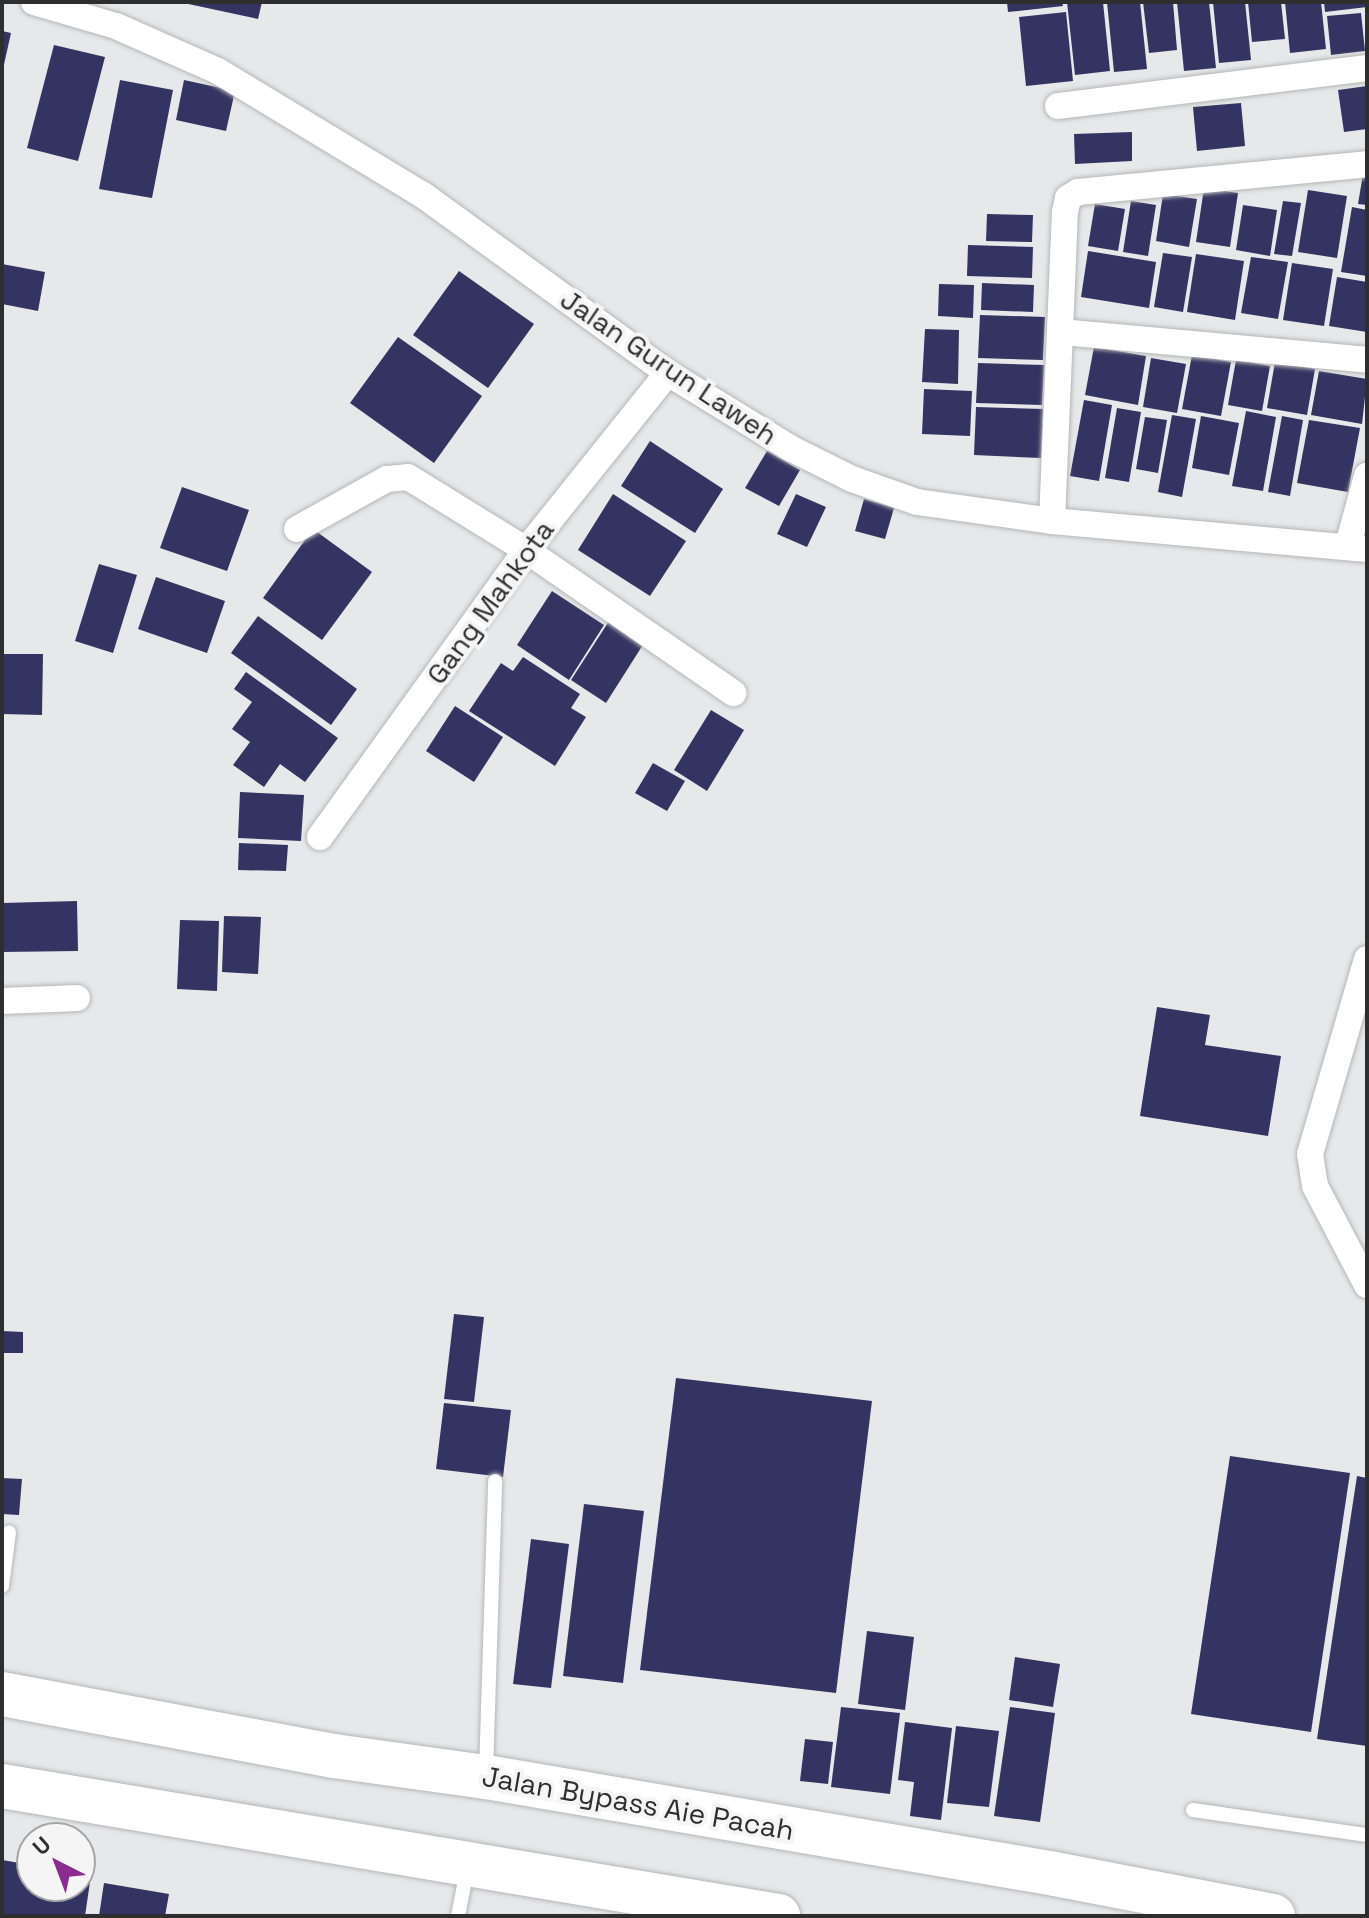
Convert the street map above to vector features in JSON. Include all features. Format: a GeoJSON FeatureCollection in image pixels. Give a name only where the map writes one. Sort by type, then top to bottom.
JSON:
{"type":"FeatureCollection","features":[{"type":"Feature","properties":{"kind":"highway","name":"Jalan Bypass Aie Pacah"},"geometry":{"type":"LineString","coordinates":[[2,1694],[334,1756],[486,1777],[1055,1874],[1273,1916]]}},
{"type":"Feature","properties":{"kind":"highway"},"geometry":{"type":"LineString","coordinates":[[2,1786],[778,1916]]}},
{"type":"Feature","properties":{"kind":"street","name":"Jalan Gurun Laweh"},"geometry":{"type":"LineString","coordinates":[[34,2],[116,26],[218,71],[423,195],[668,373],[790,448],[852,479],[917,502],[1052,521],[1358,547]]}},
{"type":"Feature","properties":{"kind":"street"},"geometry":{"type":"LineString","coordinates":[[1058,106],[1367,68]]}},
{"type":"Feature","properties":{"kind":"street"},"geometry":{"type":"LineString","coordinates":[[1052,521],[1068,198],[1078,192],[1367,164]]}},
{"type":"Feature","properties":{"kind":"street"},"geometry":{"type":"LineString","coordinates":[[1062,332],[1367,360]]}},
{"type":"Feature","properties":{"kind":"street","name":"Gang Mahkota"},"geometry":{"type":"LineString","coordinates":[[320,837],[526,550],[668,373]]}},
{"type":"Feature","properties":{"kind":"street"},"geometry":{"type":"LineString","coordinates":[[297,529],[398,476],[420,482],[526,550],[733,693]]}},
{"type":"Feature","properties":{"kind":"street"},"geometry":{"type":"LineString","coordinates":[[1358,547],[1367,476]]}},
{"type":"Feature","properties":{"kind":"street"},"geometry":{"type":"LineString","coordinates":[[1367,959],[1350,1008],[1310,1154],[1315,1186],[1367,1285]]}},
{"type":"Feature","properties":{"kind":"street"},"geometry":{"type":"LineString","coordinates":[[2,1001],[77,998]]}},
{"type":"Feature","properties":{"kind":"lane"},"geometry":{"type":"LineString","coordinates":[[486,1777],[490,1727],[495,1481]]}},
{"type":"Feature","properties":{"kind":"lane"},"geometry":{"type":"LineString","coordinates":[[2,1586],[9,1532]]}},
{"type":"Feature","properties":{"kind":"lane"},"geometry":{"type":"LineString","coordinates":[[1193,1810],[1367,1835]]}},
{"type":"Feature","properties":{"kind":"lane"},"geometry":{"type":"LineString","coordinates":[[458,1916],[468,1865]]}},
{"type":"Feature","properties":{"kind":"building"},"geometry":{"type":"Polygon","coordinates":[[[179,2],[262,2],[258,19],[179,2]]]}},
{"type":"Feature","properties":{"kind":"building"},"geometry":{"type":"Polygon","coordinates":[[[1007,2],[1062,2],[1063,6],[1008,12],[1007,2]]]}},
{"type":"Feature","properties":{"kind":"building"},"geometry":{"type":"Polygon","coordinates":[[[1067,2],[1103,2],[1110,71],[1075,75],[1067,2]]]}},
{"type":"Feature","properties":{"kind":"building"},"geometry":{"type":"Polygon","coordinates":[[[1107,2],[1140,2],[1147,69],[1114,72],[1107,2]]]}},
{"type":"Feature","properties":{"kind":"building"},"geometry":{"type":"Polygon","coordinates":[[[1143,2],[1173,2],[1177,50],[1149,53],[1143,2]]]}},
{"type":"Feature","properties":{"kind":"building"},"geometry":{"type":"Polygon","coordinates":[[[1177,2],[1209,2],[1216,68],[1184,71],[1177,2]]]}},
{"type":"Feature","properties":{"kind":"building"},"geometry":{"type":"Polygon","coordinates":[[[1213,2],[1245,2],[1251,60],[1219,63],[1213,2]]]}},
{"type":"Feature","properties":{"kind":"building"},"geometry":{"type":"Polygon","coordinates":[[[1248,2],[1281,2],[1285,39],[1252,42],[1248,2]]]}},
{"type":"Feature","properties":{"kind":"building"},"geometry":{"type":"Polygon","coordinates":[[[1285,2],[1321,2],[1326,49],[1290,53],[1285,2]]]}},
{"type":"Feature","properties":{"kind":"building"},"geometry":{"type":"Polygon","coordinates":[[[1324,2],[1367,2],[1367,7],[1325,12],[1324,2]]]}},
{"type":"Feature","properties":{"kind":"building"},"geometry":{"type":"Polygon","coordinates":[[[1066,12],[1073,81],[1026,86],[1019,17],[1066,12]]]}},
{"type":"Feature","properties":{"kind":"building"},"geometry":{"type":"Polygon","coordinates":[[[1361,13],[1365,51],[1331,55],[1327,16],[1361,13]]]}},
{"type":"Feature","properties":{"kind":"building"},"geometry":{"type":"Polygon","coordinates":[[[2,31],[11,33],[3,69],[2,69],[2,31]]]}},
{"type":"Feature","properties":{"kind":"building"},"geometry":{"type":"Polygon","coordinates":[[[54,45],[105,57],[78,161],[27,148],[54,45]]]}},
{"type":"Feature","properties":{"kind":"building"},"geometry":{"type":"Polygon","coordinates":[[[120,80],[173,90],[152,198],[99,189],[120,80]]]}},
{"type":"Feature","properties":{"kind":"building"},"geometry":{"type":"Polygon","coordinates":[[[184,80],[235,91],[226,131],[176,120],[184,80]]]}},
{"type":"Feature","properties":{"kind":"building"},"geometry":{"type":"Polygon","coordinates":[[[1367,86],[1367,129],[1344,132],[1338,90],[1367,86]]]}},
{"type":"Feature","properties":{"kind":"building"},"geometry":{"type":"Polygon","coordinates":[[[1241,103],[1245,146],[1197,151],[1193,107],[1241,103]]]}},
{"type":"Feature","properties":{"kind":"building"},"geometry":{"type":"Polygon","coordinates":[[[1132,132],[1132,161],[1075,164],[1074,134],[1132,132]]]}},
{"type":"Feature","properties":{"kind":"building"},"geometry":{"type":"Polygon","coordinates":[[[1364,168],[1367,168],[1367,205],[1358,204],[1364,168]]]}},
{"type":"Feature","properties":{"kind":"building"},"geometry":{"type":"Polygon","coordinates":[[[1204,188],[1238,193],[1230,247],[1196,242],[1204,188]]]}},
{"type":"Feature","properties":{"kind":"building"},"geometry":{"type":"Polygon","coordinates":[[[1308,190],[1347,196],[1337,258],[1298,252],[1308,190]]]}},
{"type":"Feature","properties":{"kind":"building"},"geometry":{"type":"Polygon","coordinates":[[[1163,194],[1197,199],[1189,247],[1156,241],[1163,194]]]}},
{"type":"Feature","properties":{"kind":"building"},"geometry":{"type":"Polygon","coordinates":[[[1131,201],[1156,205],[1148,256],[1123,252],[1131,201]]]}},
{"type":"Feature","properties":{"kind":"building"},"geometry":{"type":"Polygon","coordinates":[[[1283,201],[1301,203],[1292,256],[1274,254],[1283,201]]]}},
{"type":"Feature","properties":{"kind":"building"},"geometry":{"type":"Polygon","coordinates":[[[1095,204],[1125,209],[1118,251],[1088,246],[1095,204]]]}},
{"type":"Feature","properties":{"kind":"building"},"geometry":{"type":"Polygon","coordinates":[[[1243,205],[1277,210],[1270,256],[1236,250],[1243,205]]]}},
{"type":"Feature","properties":{"kind":"building"},"geometry":{"type":"Polygon","coordinates":[[[1352,207],[1367,210],[1367,276],[1341,272],[1352,207]]]}},
{"type":"Feature","properties":{"kind":"building"},"geometry":{"type":"Polygon","coordinates":[[[987,214],[1033,215],[1032,242],[986,241],[987,214]]]}},
{"type":"Feature","properties":{"kind":"building"},"geometry":{"type":"Polygon","coordinates":[[[968,245],[1033,247],[1032,278],[967,276],[968,245]]]}},
{"type":"Feature","properties":{"kind":"building"},"geometry":{"type":"Polygon","coordinates":[[[1088,251],[1156,262],[1149,308],[1081,297],[1088,251]]]}},
{"type":"Feature","properties":{"kind":"building"},"geometry":{"type":"Polygon","coordinates":[[[1163,253],[1192,257],[1183,312],[1154,307],[1163,253]]]}},
{"type":"Feature","properties":{"kind":"building"},"geometry":{"type":"Polygon","coordinates":[[[1196,254],[1244,261],[1235,320],[1187,312],[1196,254]]]}},
{"type":"Feature","properties":{"kind":"building"},"geometry":{"type":"Polygon","coordinates":[[[1251,257],[1288,262],[1278,319],[1241,313],[1251,257]]]}},
{"type":"Feature","properties":{"kind":"building"},"geometry":{"type":"Polygon","coordinates":[[[1292,263],[1333,269],[1324,326],[1283,320],[1292,263]]]}},
{"type":"Feature","properties":{"kind":"building"},"geometry":{"type":"Polygon","coordinates":[[[2,264],[45,272],[38,311],[2,304],[2,264]]]}},
{"type":"Feature","properties":{"kind":"building"},"geometry":{"type":"Polygon","coordinates":[[[459,271],[534,324],[488,388],[413,335],[459,271]]]}},
{"type":"Feature","properties":{"kind":"building"},"geometry":{"type":"Polygon","coordinates":[[[1337,277],[1367,282],[1367,332],[1329,326],[1337,277]]]}},
{"type":"Feature","properties":{"kind":"building"},"geometry":{"type":"Polygon","coordinates":[[[982,283],[1034,285],[1033,312],[981,310],[982,283]]]}},
{"type":"Feature","properties":{"kind":"building"},"geometry":{"type":"Polygon","coordinates":[[[939,284],[974,285],[973,318],[938,316],[939,284]]]}},
{"type":"Feature","properties":{"kind":"building"},"geometry":{"type":"Polygon","coordinates":[[[980,315],[1045,317],[1043,360],[978,358],[980,315]]]}},
{"type":"Feature","properties":{"kind":"building"},"geometry":{"type":"Polygon","coordinates":[[[925,329],[959,330],[958,384],[922,382],[925,329]]]}},
{"type":"Feature","properties":{"kind":"building"},"geometry":{"type":"Polygon","coordinates":[[[398,337],[482,396],[434,463],[350,403],[398,337]]]}},
{"type":"Feature","properties":{"kind":"building"},"geometry":{"type":"Polygon","coordinates":[[[1094,347],[1146,356],[1138,405],[1085,395],[1094,347]]]}},
{"type":"Feature","properties":{"kind":"building"},"geometry":{"type":"Polygon","coordinates":[[[1192,355],[1231,362],[1221,416],[1182,409],[1192,355]]]}},
{"type":"Feature","properties":{"kind":"building"},"geometry":{"type":"Polygon","coordinates":[[[1151,358],[1186,364],[1177,413],[1143,407],[1151,358]]]}},
{"type":"Feature","properties":{"kind":"building"},"geometry":{"type":"Polygon","coordinates":[[[1236,360],[1270,366],[1262,411],[1228,405],[1236,360]]]}},
{"type":"Feature","properties":{"kind":"building"},"geometry":{"type":"Polygon","coordinates":[[[1275,362],[1315,369],[1307,415],[1267,408],[1275,362]]]}},
{"type":"Feature","properties":{"kind":"building"},"geometry":{"type":"Polygon","coordinates":[[[978,363],[1044,365],[1042,405],[976,403],[978,363]]]}},
{"type":"Feature","properties":{"kind":"building"},"geometry":{"type":"Polygon","coordinates":[[[1319,371],[1367,379],[1362,424],[1311,415],[1319,371]]]}},
{"type":"Feature","properties":{"kind":"building"},"geometry":{"type":"Polygon","coordinates":[[[924,389],[972,391],[970,436],[922,434],[924,389]]]}},
{"type":"Feature","properties":{"kind":"building"},"geometry":{"type":"Polygon","coordinates":[[[1084,400],[1112,405],[1099,481],[1070,476],[1084,400]]]}},
{"type":"Feature","properties":{"kind":"building"},"geometry":{"type":"Polygon","coordinates":[[[976,407],[1043,409],[1041,458],[974,455],[976,407]]]}},
{"type":"Feature","properties":{"kind":"building"},"geometry":{"type":"Polygon","coordinates":[[[1117,408],[1141,412],[1129,482],[1105,478],[1117,408]]]}},
{"type":"Feature","properties":{"kind":"building"},"geometry":{"type":"Polygon","coordinates":[[[1246,411],[1276,417],[1263,491],[1232,486],[1246,411]]]}},
{"type":"Feature","properties":{"kind":"building"},"geometry":{"type":"Polygon","coordinates":[[[1172,415],[1196,419],[1182,497],[1158,492],[1172,415]]]}},
{"type":"Feature","properties":{"kind":"building"},"geometry":{"type":"Polygon","coordinates":[[[1201,416],[1239,423],[1229,475],[1192,468],[1201,416]]]}},
{"type":"Feature","properties":{"kind":"building"},"geometry":{"type":"Polygon","coordinates":[[[1282,416],[1303,420],[1290,496],[1268,492],[1282,416]]]}},
{"type":"Feature","properties":{"kind":"building"},"geometry":{"type":"Polygon","coordinates":[[[1145,417],[1167,420],[1158,473],[1136,469],[1145,417]]]}},
{"type":"Feature","properties":{"kind":"building"},"geometry":{"type":"Polygon","coordinates":[[[1309,420],[1360,428],[1348,492],[1297,483],[1309,420]]]}},
{"type":"Feature","properties":{"kind":"building"},"geometry":{"type":"Polygon","coordinates":[[[650,441],[723,489],[695,533],[621,486],[650,441]]]}},
{"type":"Feature","properties":{"kind":"building"},"geometry":{"type":"Polygon","coordinates":[[[767,451],[800,470],[779,506],[745,488],[767,451]]]}},
{"type":"Feature","properties":{"kind":"building"},"geometry":{"type":"Polygon","coordinates":[[[182,487],[249,510],[227,571],[160,548],[182,487]]]}},
{"type":"Feature","properties":{"kind":"building"},"geometry":{"type":"Polygon","coordinates":[[[613,494],[686,541],[650,596],[578,550],[613,494]]]}},
{"type":"Feature","properties":{"kind":"building"},"geometry":{"type":"Polygon","coordinates":[[[796,494],[826,507],[807,547],[777,534],[796,494]]]}},
{"type":"Feature","properties":{"kind":"building"},"geometry":{"type":"Polygon","coordinates":[[[864,499],[894,508],[885,539],[855,531],[864,499]]]}},
{"type":"Feature","properties":{"kind":"building"},"geometry":{"type":"Polygon","coordinates":[[[313,529],[372,572],[322,640],[263,598],[313,529]]]}},
{"type":"Feature","properties":{"kind":"building"},"geometry":{"type":"Polygon","coordinates":[[[99,564],[137,575],[113,653],[75,641],[99,564]]]}},
{"type":"Feature","properties":{"kind":"building"},"geometry":{"type":"Polygon","coordinates":[[[156,577],[225,601],[207,653],[138,629],[156,577]]]}},
{"type":"Feature","properties":{"kind":"building"},"geometry":{"type":"Polygon","coordinates":[[[552,591],[604,625],[569,680],[517,645],[552,591]]]}},
{"type":"Feature","properties":{"kind":"building"},"geometry":{"type":"Polygon","coordinates":[[[258,616],[357,689],[331,725],[231,653],[258,616]]]}},
{"type":"Feature","properties":{"kind":"building"},"geometry":{"type":"Polygon","coordinates":[[[611,618],[646,640],[606,703],[571,680],[611,618]]]}},
{"type":"Feature","properties":{"kind":"building"},"geometry":{"type":"Polygon","coordinates":[[[2,654],[43,654],[42,715],[2,714],[2,654]]]}},
{"type":"Feature","properties":{"kind":"building"},"geometry":{"type":"Polygon","coordinates":[[[523,657],[580,694],[571,708],[586,717],[555,766],[469,711],[501,663],[513,671],[523,657]]]}},
{"type":"Feature","properties":{"kind":"building"},"geometry":{"type":"Polygon","coordinates":[[[246,672],[338,738],[305,782],[280,764],[264,787],[233,765],[250,742],[232,729],[252,702],[234,689],[246,672]]]}},
{"type":"Feature","properties":{"kind":"building"},"geometry":{"type":"Polygon","coordinates":[[[455,706],[503,737],[474,782],[426,751],[455,706]]]}},
{"type":"Feature","properties":{"kind":"building"},"geometry":{"type":"Polygon","coordinates":[[[711,710],[744,730],[707,791],[674,770],[711,710]]]}},
{"type":"Feature","properties":{"kind":"building"},"geometry":{"type":"Polygon","coordinates":[[[653,763],[685,781],[667,811],[635,793],[653,763]]]}},
{"type":"Feature","properties":{"kind":"building"},"geometry":{"type":"Polygon","coordinates":[[[240,792],[304,795],[301,841],[238,838],[240,792]]]}},
{"type":"Feature","properties":{"kind":"building"},"geometry":{"type":"Polygon","coordinates":[[[239,843],[288,845],[286,871],[238,870],[239,843]]]}},
{"type":"Feature","properties":{"kind":"building"},"geometry":{"type":"Polygon","coordinates":[[[77,901],[78,951],[2,952],[2,903],[77,901]]]}},
{"type":"Feature","properties":{"kind":"building"},"geometry":{"type":"Polygon","coordinates":[[[224,916],[261,917],[258,974],[222,972],[224,916]]]}},
{"type":"Feature","properties":{"kind":"building"},"geometry":{"type":"Polygon","coordinates":[[[180,920],[219,921],[217,991],[177,989],[180,920]]]}},
{"type":"Feature","properties":{"kind":"building"},"geometry":{"type":"Polygon","coordinates":[[[1157,1007],[1210,1015],[1205,1045],[1281,1056],[1268,1136],[1140,1116],[1157,1007]]]}},
{"type":"Feature","properties":{"kind":"building"},"geometry":{"type":"Polygon","coordinates":[[[454,1314],[484,1317],[474,1402],[444,1399],[454,1314]]]}},
{"type":"Feature","properties":{"kind":"building"},"geometry":{"type":"Polygon","coordinates":[[[2,1331],[23,1332],[23,1353],[2,1353],[2,1331]]]}},
{"type":"Feature","properties":{"kind":"building"},"geometry":{"type":"Polygon","coordinates":[[[676,1378],[872,1401],[836,1693],[640,1670],[676,1378]]]}},
{"type":"Feature","properties":{"kind":"building"},"geometry":{"type":"Polygon","coordinates":[[[444,1403],[511,1410],[503,1477],[436,1469],[444,1403]]]}},
{"type":"Feature","properties":{"kind":"building"},"geometry":{"type":"Polygon","coordinates":[[[1230,1456],[1350,1473],[1311,1732],[1191,1714],[1230,1456]]]}},
{"type":"Feature","properties":{"kind":"building"},"geometry":{"type":"Polygon","coordinates":[[[1357,1476],[1367,1478],[1367,1746],[1317,1739],[1357,1476]]]}},
{"type":"Feature","properties":{"kind":"building"},"geometry":{"type":"Polygon","coordinates":[[[2,1478],[22,1479],[19,1515],[2,1514],[2,1478]]]}},
{"type":"Feature","properties":{"kind":"building"},"geometry":{"type":"Polygon","coordinates":[[[584,1504],[644,1511],[623,1683],[563,1676],[584,1504]]]}},
{"type":"Feature","properties":{"kind":"building"},"geometry":{"type":"Polygon","coordinates":[[[531,1539],[569,1544],[551,1688],[513,1684],[531,1539]]]}},
{"type":"Feature","properties":{"kind":"building"},"geometry":{"type":"Polygon","coordinates":[[[867,1631],[914,1637],[905,1710],[858,1704],[867,1631]]]}},
{"type":"Feature","properties":{"kind":"building"},"geometry":{"type":"Polygon","coordinates":[[[1015,1657],[1060,1664],[1053,1707],[1009,1700],[1015,1657]]]}},
{"type":"Feature","properties":{"kind":"building"},"geometry":{"type":"Polygon","coordinates":[[[841,1707],[900,1713],[890,1794],[831,1787],[841,1707]]]}},
{"type":"Feature","properties":{"kind":"building"},"geometry":{"type":"Polygon","coordinates":[[[1010,1707],[1055,1713],[1040,1822],[994,1816],[1010,1707]]]}},
{"type":"Feature","properties":{"kind":"building"},"geometry":{"type":"Polygon","coordinates":[[[905,1722],[952,1728],[941,1820],[910,1816],[914,1782],[898,1780],[905,1722]]]}},
{"type":"Feature","properties":{"kind":"building"},"geometry":{"type":"Polygon","coordinates":[[[956,1726],[999,1731],[989,1807],[947,1803],[956,1726]]]}},
{"type":"Feature","properties":{"kind":"building"},"geometry":{"type":"Polygon","coordinates":[[[805,1739],[833,1742],[828,1784],[800,1781],[805,1739]]]}},
{"type":"Feature","properties":{"kind":"building"},"geometry":{"type":"Polygon","coordinates":[[[2,1860],[16,1862],[16,1902],[87,1902],[85,1916],[2,1916],[2,1860]]]}},
{"type":"Feature","properties":{"kind":"building"},"geometry":{"type":"Polygon","coordinates":[[[104,1883],[169,1894],[165,1916],[99,1916],[104,1883]]]}}]}
